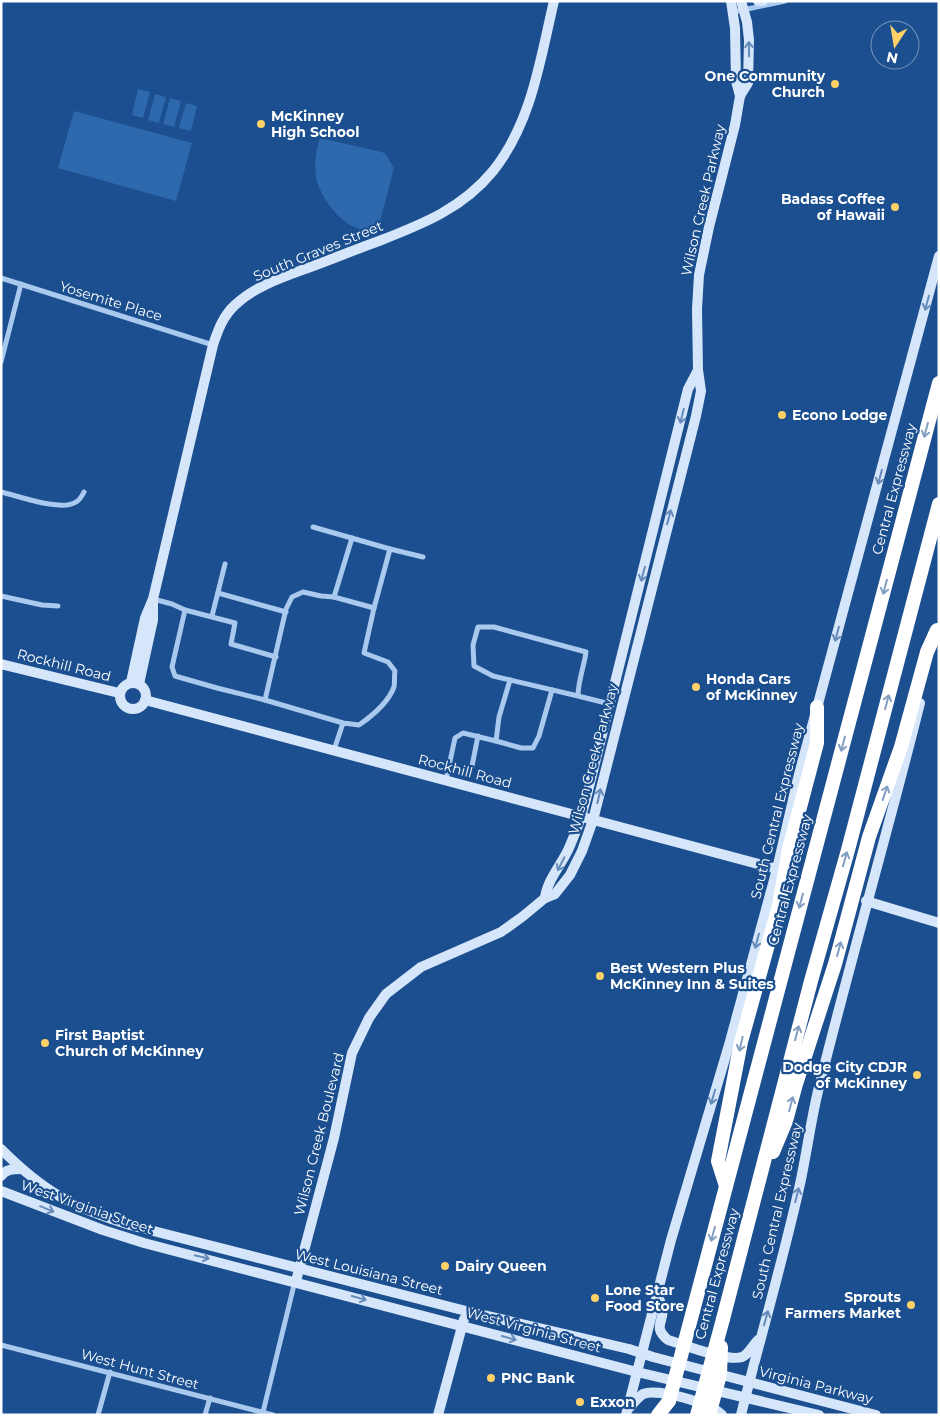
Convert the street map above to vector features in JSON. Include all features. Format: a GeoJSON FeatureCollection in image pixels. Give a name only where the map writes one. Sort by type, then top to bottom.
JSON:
{"type":"FeatureCollection","features":[{"type":"Feature","properties":{"kind":"highway","name":"Central Expressway"},"geometry":{"type":"LineString","coordinates":[[667,1408],[939,383]]}},
{"type":"Feature","properties":{"kind":"highway","name":"Central Expressway"},"geometry":{"type":"LineString","coordinates":[[697,1415],[939,504]]}},
{"type":"Feature","properties":{"kind":"highway"},"geometry":{"type":"LineString","coordinates":[[754,1199],[786,1121],[835,964],[869,837],[901,747],[927,652],[938,627]]}},
{"type":"Feature","properties":{"kind":"highway"},"geometry":{"type":"LineString","coordinates":[[726,1186],[718,1160],[741,1042],[779,905],[789,848],[817,743],[817,707]]}},
{"type":"Feature","properties":{"kind":"highway"},"geometry":{"type":"LineString","coordinates":[[709,1415],[720,1375],[723,1319]]}},
{"type":"Feature","properties":{"kind":"highway"},"geometry":{"type":"LineString","coordinates":[[658,1415],[667,1408]]}},
{"type":"Feature","properties":{"kind":"main road","name":"South Graves Street"},"geometry":{"type":"LineString","coordinates":[[135,683],[153,620],[153,601],[213,345],[226,315],[233,306],[259,288],[428,222],[455,206],[480,185],[507,152],[524,118],[532,94],[554,1]]}},
{"type":"Feature","properties":{"kind":"main road","name":"Wilson Creek Parkway"},"geometry":{"type":"LineString","coordinates":[[698,370],[688,389],[611,704],[581,816],[558,870],[546,888],[545,898],[555,894],[570,874],[582,851],[593,820],[696,416],[701,391],[698,370],[697,309],[699,275],[704,246],[735,126],[740,96],[748,83],[747,22],[739,8],[731,1]]}},
{"type":"Feature","properties":{"kind":"main road"},"geometry":{"type":"LineString","coordinates":[[758,1],[763,1]]}},
{"type":"Feature","properties":{"kind":"main road","name":"South Central Expressway"},"geometry":{"type":"LineString","coordinates":[[627,1411],[671,1240],[729,1045],[777,869],[798,778],[939,256]]}},
{"type":"Feature","properties":{"kind":"main road","name":"South Central Expressway"},"geometry":{"type":"LineString","coordinates":[[741,1415],[800,1184],[818,1090],[866,901],[907,754],[938,627]]}},
{"type":"Feature","properties":{"kind":"main road","name":"Rockhill Road"},"geometry":{"type":"LineString","coordinates":[[1,664],[120,693]]}},
{"type":"Feature","properties":{"kind":"main road"},"geometry":{"type":"LineString","coordinates":[[135,683],[144,689],[145,700],[139,708],[130,709],[122,705],[119,697],[124,685],[135,683]]}},
{"type":"Feature","properties":{"kind":"main road","name":"Rockhill Road"},"geometry":{"type":"LineString","coordinates":[[145,700],[777,869]]}},
{"type":"Feature","properties":{"kind":"main road","name":"Wilson Creek Boulevard"},"geometry":{"type":"LineString","coordinates":[[296,1281],[334,1138],[352,1053],[369,1018],[386,994],[421,967],[501,932],[545,898]]}},
{"type":"Feature","properties":{"kind":"main road"},"geometry":{"type":"LineString","coordinates":[[866,901],[939,924]]}},
{"type":"Feature","properties":{"kind":"main road","name":"West Louisiana Street"},"geometry":{"type":"LineString","coordinates":[[1,1149],[21,1169],[48,1190],[73,1204],[117,1221],[749,1382]]}},
{"type":"Feature","properties":{"kind":"main road"},"geometry":{"type":"LineString","coordinates":[[1,1176],[10,1169],[21,1169]]}},
{"type":"Feature","properties":{"kind":"main road","name":"West Virginia Street"},"geometry":{"type":"LineString","coordinates":[[2,1190],[94,1227],[144,1243],[296,1281],[637,1372],[745,1398]]}},
{"type":"Feature","properties":{"kind":"main road"},"geometry":{"type":"LineString","coordinates":[[144,1243],[148,1230]]}},
{"type":"Feature","properties":{"kind":"main road"},"geometry":{"type":"LineString","coordinates":[[657,1294],[663,1307],[659,1329],[668,1340],[725,1358],[736,1358],[744,1357],[760,1337]]}},
{"type":"Feature","properties":{"kind":"main road"},"geometry":{"type":"LineString","coordinates":[[438,1415],[466,1311]]}},
{"type":"Feature","properties":{"kind":"main road","name":"Virginia Parkway"},"geometry":{"type":"LineString","coordinates":[[749,1382],[876,1415]]}},
{"type":"Feature","properties":{"kind":"main road"},"geometry":{"type":"LineString","coordinates":[[627,1411],[643,1394],[659,1392],[707,1405],[722,1415]]}},
{"type":"Feature","properties":{"kind":"main road","name":"Virginia Parkway"},"geometry":{"type":"LineString","coordinates":[[745,1398],[819,1415]]}},
{"type":"Feature","properties":{"kind":"street"},"geometry":{"type":"LineString","coordinates":[[739,8],[785,1]]}},
{"type":"Feature","properties":{"kind":"street","name":"Yosemite Place"},"geometry":{"type":"LineString","coordinates":[[1,278],[213,345]]}},
{"type":"Feature","properties":{"kind":"street"},"geometry":{"type":"LineString","coordinates":[[1,362],[21,284]]}},
{"type":"Feature","properties":{"kind":"street"},"geometry":{"type":"LineString","coordinates":[[1,492],[57,505],[76,502],[84,492]]}},
{"type":"Feature","properties":{"kind":"street"},"geometry":{"type":"LineString","coordinates":[[313,527],[422,557]]}},
{"type":"Feature","properties":{"kind":"street"},"geometry":{"type":"LineString","coordinates":[[334,597],[352,538]]}},
{"type":"Feature","properties":{"kind":"street"},"geometry":{"type":"LineString","coordinates":[[185,610],[172,667],[175,676],[343,723],[359,725],[372,716],[394,686],[394,671],[388,662],[364,653],[390,549]]}},
{"type":"Feature","properties":{"kind":"street"},"geometry":{"type":"LineString","coordinates":[[212,616],[225,564]]}},
{"type":"Feature","properties":{"kind":"street"},"geometry":{"type":"LineString","coordinates":[[265,700],[286,612],[292,597],[302,592],[334,597],[374,608]]}},
{"type":"Feature","properties":{"kind":"street"},"geometry":{"type":"LineString","coordinates":[[218,593],[286,612]]}},
{"type":"Feature","properties":{"kind":"street"},"geometry":{"type":"LineString","coordinates":[[1,596],[42,606],[58,606]]}},
{"type":"Feature","properties":{"kind":"street"},"geometry":{"type":"LineString","coordinates":[[153,601],[172,604],[185,610],[235,623],[231,644],[276,657]]}},
{"type":"Feature","properties":{"kind":"street"},"geometry":{"type":"LineString","coordinates":[[578,696],[578,686],[585,665],[586,652],[494,627],[478,627],[473,645],[474,666],[494,676],[611,704]]}},
{"type":"Feature","properties":{"kind":"street"},"geometry":{"type":"LineString","coordinates":[[496,742],[499,717],[510,680]]}},
{"type":"Feature","properties":{"kind":"street"},"geometry":{"type":"LineString","coordinates":[[446,780],[455,738],[464,733],[521,748],[533,748],[539,736],[552,690]]}},
{"type":"Feature","properties":{"kind":"street"},"geometry":{"type":"LineString","coordinates":[[334,750],[343,723]]}},
{"type":"Feature","properties":{"kind":"street"},"geometry":{"type":"LineString","coordinates":[[472,766],[478,736]]}},
{"type":"Feature","properties":{"kind":"street","name":"Wilson Creek Boulevard"},"geometry":{"type":"LineString","coordinates":[[263,1412],[296,1281]]}},
{"type":"Feature","properties":{"kind":"street","name":"West Hunt Street"},"geometry":{"type":"LineString","coordinates":[[1,1345],[273,1415]]}},
{"type":"Feature","properties":{"kind":"street"},"geometry":{"type":"LineString","coordinates":[[98,1415],[110,1372]]}},
{"type":"Feature","properties":{"kind":"street"},"geometry":{"type":"LineString","coordinates":[[205,1415],[210,1398]]}},
{"type":"Feature","properties":{"kind":"shaded area"},"geometry":{"type":"Polygon","coordinates":[[[138,89],[150,92],[143,118],[132,115],[138,89]]]}},
{"type":"Feature","properties":{"kind":"shaded area"},"geometry":{"type":"Polygon","coordinates":[[[155,94],[166,97],[159,123],[148,120],[155,94]]]}},
{"type":"Feature","properties":{"kind":"shaded area"},"geometry":{"type":"Polygon","coordinates":[[[170,98],[181,101],[174,127],[163,124],[170,98]]]}},
{"type":"Feature","properties":{"kind":"shaded area"},"geometry":{"type":"Polygon","coordinates":[[[186,103],[197,106],[191,131],[179,128],[186,103]]]}},
{"type":"Feature","properties":{"kind":"shaded area"},"geometry":{"type":"Polygon","coordinates":[[[74,111],[192,143],[176,201],[58,168],[74,111]]]}},
{"type":"Feature","properties":{"kind":"shaded area"},"geometry":{"type":"Polygon","coordinates":[[[320,138],[385,153],[394,168],[379,225],[368,229],[360,229],[351,225],[334,212],[322,193],[316,176],[317,147],[320,138]]]}},
{"type":"Feature","properties":{"kind":"place","name":"One Community Church"},"geometry":{"type":"Point","coordinates":[835,84]}},
{"type":"Feature","properties":{"kind":"place","name":"McKinney High School"},"geometry":{"type":"Point","coordinates":[261,124]}},
{"type":"Feature","properties":{"kind":"place","name":"Badass Coffee of Hawaii"},"geometry":{"type":"Point","coordinates":[895,207]}},
{"type":"Feature","properties":{"kind":"place","name":"Econo Lodge"},"geometry":{"type":"Point","coordinates":[782,415]}},
{"type":"Feature","properties":{"kind":"place","name":"Honda Cars of McKinney"},"geometry":{"type":"Point","coordinates":[696,687]}},
{"type":"Feature","properties":{"kind":"place","name":"Best Western Plus McKinney Inn & Suites"},"geometry":{"type":"Point","coordinates":[600,976]}},
{"type":"Feature","properties":{"kind":"place","name":"First Baptist Church of McKinney"},"geometry":{"type":"Point","coordinates":[45,1043]}},
{"type":"Feature","properties":{"kind":"place","name":"Dodge City CDJR of McKinney"},"geometry":{"type":"Point","coordinates":[917,1075]}},
{"type":"Feature","properties":{"kind":"place","name":"Dairy Queen"},"geometry":{"type":"Point","coordinates":[445,1266]}},
{"type":"Feature","properties":{"kind":"place","name":"Lone Star Food Store"},"geometry":{"type":"Point","coordinates":[595,1298]}},
{"type":"Feature","properties":{"kind":"place","name":"Sprouts Farmers Market"},"geometry":{"type":"Point","coordinates":[911,1305]}},
{"type":"Feature","properties":{"kind":"place","name":"PNC Bank"},"geometry":{"type":"Point","coordinates":[491,1378]}},
{"type":"Feature","properties":{"kind":"place","name":"Exxon"},"geometry":{"type":"Point","coordinates":[580,1402]}}]}
